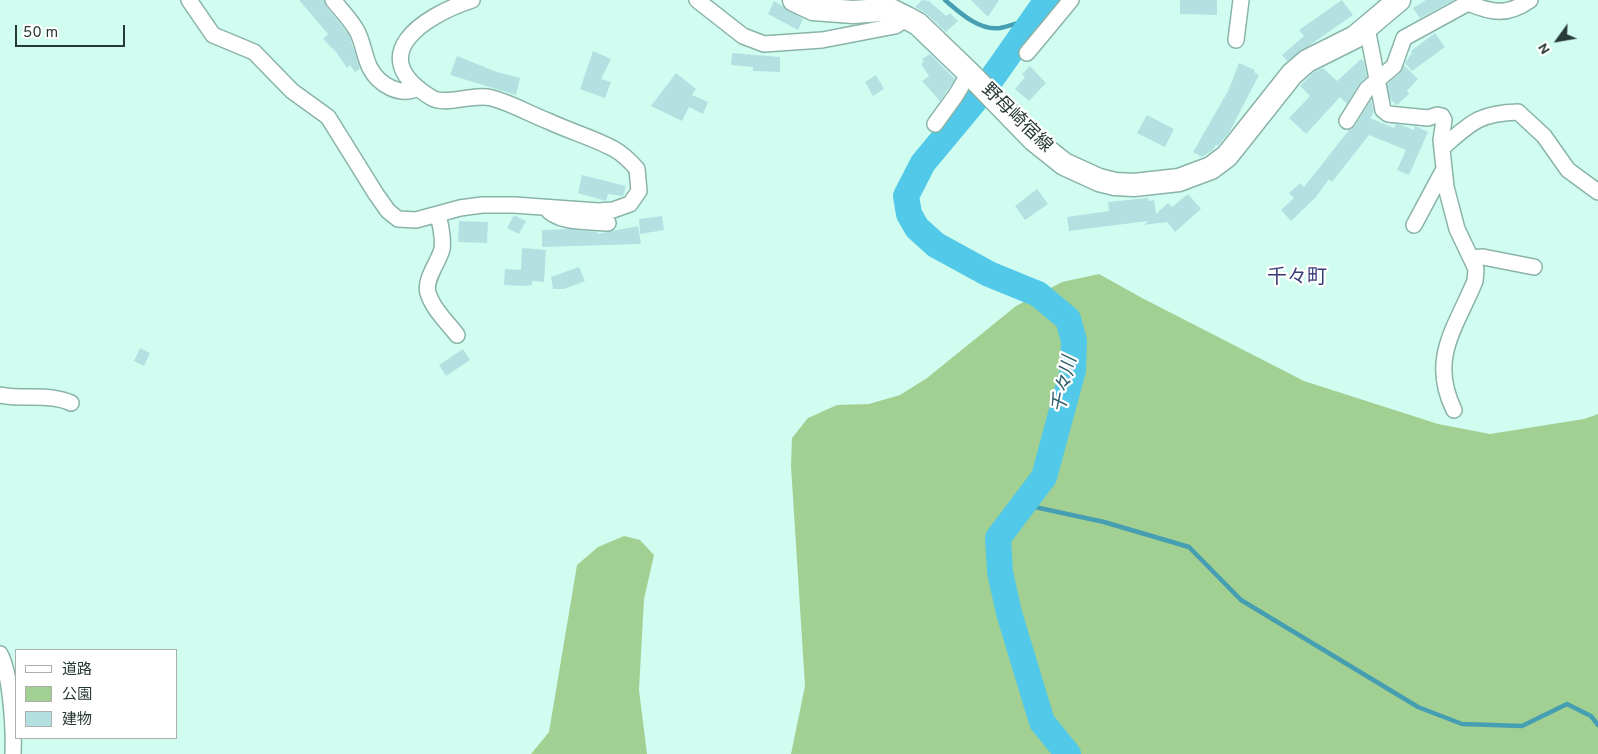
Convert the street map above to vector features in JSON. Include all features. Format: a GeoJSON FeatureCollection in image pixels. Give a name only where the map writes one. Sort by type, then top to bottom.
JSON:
{"type":"FeatureCollection","features":[{"type":"Feature","properties":{"kind":"main road"},"geometry":{"type":"LineString","coordinates":[[794,0],[813,9],[828,11],[901,9]]}},
{"type":"Feature","properties":{"kind":"main road","name":"野母崎宿線"},"geometry":{"type":"LineString","coordinates":[[901,9],[992,96],[1034,140],[1064,164],[1084,174],[1115,184],[1134,185],[1179,180],[1200,174],[1227,156],[1292,74],[1307,61],[1342,44],[1367,28],[1399,0]]}},
{"type":"Feature","properties":{"kind":"street"},"geometry":{"type":"LineString","coordinates":[[189,0],[212,35],[254,52],[292,91],[328,117],[388,211],[398,219],[416,220],[482,205],[545,206],[598,211],[622,208],[630,204],[639,191],[637,169],[626,157],[607,145],[492,98],[469,96],[439,100],[418,88],[400,67],[399,58],[404,42],[421,24],[472,0]]}},
{"type":"Feature","properties":{"kind":"street"},"geometry":{"type":"LineString","coordinates":[[333,0],[357,31],[370,68],[376,77],[395,90],[404,92],[418,88]]}},
{"type":"Feature","properties":{"kind":"street"},"geometry":{"type":"LineString","coordinates":[[696,0],[743,36],[764,44],[822,40],[895,26],[901,9]]}},
{"type":"Feature","properties":{"kind":"street"},"geometry":{"type":"LineString","coordinates":[[1027,53],[1072,0]]}},
{"type":"Feature","properties":{"kind":"street"},"geometry":{"type":"LineString","coordinates":[[1236,40],[1240,0]]}},
{"type":"Feature","properties":{"kind":"street"},"geometry":{"type":"LineString","coordinates":[[1347,121],[1367,89],[1394,66],[1404,38],[1468,3],[1486,10],[1504,12],[1530,0]]}},
{"type":"Feature","properties":{"kind":"street"},"geometry":{"type":"LineString","coordinates":[[1367,28],[1383,110],[1388,114],[1428,118],[1438,115],[1442,116],[1444,120],[1441,140],[1446,187],[1457,229],[1476,269],[1475,281],[1444,355],[1442,376],[1448,398],[1454,410]]}},
{"type":"Feature","properties":{"kind":"street"},"geometry":{"type":"LineString","coordinates":[[935,124],[969,74]]}},
{"type":"Feature","properties":{"kind":"street"},"geometry":{"type":"LineString","coordinates":[[1442,148],[1466,126],[1475,121],[1504,112],[1518,112],[1544,136],[1568,170],[1598,192]]}},
{"type":"Feature","properties":{"kind":"street"},"geometry":{"type":"LineString","coordinates":[[1414,225],[1444,169]]}},
{"type":"Feature","properties":{"kind":"street"},"geometry":{"type":"LineString","coordinates":[[545,206],[552,215],[566,219],[608,223]]}},
{"type":"Feature","properties":{"kind":"street"},"geometry":{"type":"LineString","coordinates":[[438,214],[442,249],[429,280],[427,292],[436,309],[456,335]]}},
{"type":"Feature","properties":{"kind":"street"},"geometry":{"type":"LineString","coordinates":[[1471,258],[1483,257],[1534,267]]}},
{"type":"Feature","properties":{"kind":"street"},"geometry":{"type":"LineString","coordinates":[[0,395],[31,399],[59,397],[71,402]]}},
{"type":"Feature","properties":{"kind":"street"},"geometry":{"type":"LineString","coordinates":[[0,654],[4,662],[8,683],[13,754]]}},
{"type":"Feature","properties":{"kind":"green space"},"geometry":{"type":"Polygon","coordinates":[[[1099,274],[1304,381],[1438,424],[1490,434],[1584,419],[1598,414],[1598,754],[791,754],[805,686],[791,466],[792,438],[808,418],[837,405],[869,404],[900,395],[927,378],[1016,306],[1062,282],[1099,274]]]}},
{"type":"Feature","properties":{"kind":"green space"},"geometry":{"type":"Polygon","coordinates":[[[624,536],[640,540],[654,555],[644,599],[639,690],[647,754],[531,754],[549,732],[577,565],[598,547],[624,536]]]}},
{"type":"Feature","properties":{"kind":"building"},"geometry":{"type":"Polygon","coordinates":[[[299,0],[324,0],[326,6],[349,35],[360,69],[355,72],[350,65],[347,68],[336,52],[323,39],[328,34],[299,0]]]}},
{"type":"Feature","properties":{"kind":"building"},"geometry":{"type":"Polygon","coordinates":[[[922,0],[929,1],[946,16],[950,13],[958,21],[946,32],[927,14],[915,7],[922,0]]]}},
{"type":"Feature","properties":{"kind":"building"},"geometry":{"type":"Polygon","coordinates":[[[971,0],[999,0],[988,17],[971,0]]]}},
{"type":"Feature","properties":{"kind":"building"},"geometry":{"type":"Polygon","coordinates":[[[1180,0],[1217,0],[1217,15],[1180,14],[1180,0]]]}},
{"type":"Feature","properties":{"kind":"building"},"geometry":{"type":"Polygon","coordinates":[[[1342,0],[1353,15],[1287,61],[1282,55],[1304,36],[1299,30],[1342,0]]]}},
{"type":"Feature","properties":{"kind":"building"},"geometry":{"type":"Polygon","coordinates":[[[1426,0],[1454,0],[1420,18],[1413,8],[1426,0]]]}},
{"type":"Feature","properties":{"kind":"building"},"geometry":{"type":"Polygon","coordinates":[[[774,1],[803,19],[798,30],[768,14],[774,1]]]}},
{"type":"Feature","properties":{"kind":"building"},"geometry":{"type":"Polygon","coordinates":[[[1435,33],[1445,47],[1412,71],[1405,63],[1412,53],[1411,51],[1435,33]]]}},
{"type":"Feature","properties":{"kind":"building"},"geometry":{"type":"Polygon","coordinates":[[[593,51],[611,59],[601,79],[611,82],[605,98],[580,89],[593,51]]]}},
{"type":"Feature","properties":{"kind":"building"},"geometry":{"type":"Polygon","coordinates":[[[732,53],[780,57],[780,72],[753,71],[753,67],[731,65],[732,53]]]}},
{"type":"Feature","properties":{"kind":"building"},"geometry":{"type":"Polygon","coordinates":[[[930,54],[955,79],[940,101],[922,81],[929,76],[921,64],[924,62],[922,59],[930,54]]]}},
{"type":"Feature","properties":{"kind":"building"},"geometry":{"type":"Polygon","coordinates":[[[457,56],[497,72],[520,78],[516,95],[450,75],[457,56]]]}},
{"type":"Feature","properties":{"kind":"building"},"geometry":{"type":"Polygon","coordinates":[[[1361,59],[1364,62],[1367,77],[1359,84],[1347,104],[1340,97],[1306,134],[1289,118],[1310,96],[1300,86],[1314,72],[1323,68],[1337,81],[1361,59]]]}},
{"type":"Feature","properties":{"kind":"building"},"geometry":{"type":"Polygon","coordinates":[[[1239,63],[1255,70],[1254,72],[1259,75],[1230,131],[1218,146],[1216,145],[1213,150],[1202,157],[1193,152],[1228,91],[1239,63]]]}},
{"type":"Feature","properties":{"kind":"building"},"geometry":{"type":"Polygon","coordinates":[[[1404,65],[1418,79],[1407,91],[1409,94],[1397,105],[1390,99],[1387,84],[1400,73],[1404,65]]]}},
{"type":"Feature","properties":{"kind":"building"},"geometry":{"type":"Polygon","coordinates":[[[1030,66],[1046,83],[1029,101],[1015,89],[1025,77],[1022,74],[1030,66]]]}},
{"type":"Feature","properties":{"kind":"building"},"geometry":{"type":"Polygon","coordinates":[[[676,73],[696,89],[692,95],[708,102],[703,114],[689,107],[682,121],[651,106],[676,73]]]}},
{"type":"Feature","properties":{"kind":"building"},"geometry":{"type":"Polygon","coordinates":[[[876,75],[884,89],[873,96],[865,82],[876,75]]]}},
{"type":"Feature","properties":{"kind":"building"},"geometry":{"type":"Polygon","coordinates":[[[1371,100],[1374,112],[1370,118],[1394,128],[1396,124],[1414,130],[1415,126],[1428,132],[1409,175],[1397,170],[1406,150],[1369,135],[1332,182],[1329,179],[1315,198],[1291,221],[1281,210],[1294,198],[1289,193],[1300,183],[1304,187],[1349,130],[1355,126],[1371,100]]]}},
{"type":"Feature","properties":{"kind":"building"},"geometry":{"type":"Polygon","coordinates":[[[1147,115],[1174,129],[1165,147],[1137,133],[1147,115]]]}},
{"type":"Feature","properties":{"kind":"building"},"geometry":{"type":"Polygon","coordinates":[[[582,175],[626,186],[623,196],[608,194],[606,201],[578,193],[582,175]]]}},
{"type":"Feature","properties":{"kind":"building"},"geometry":{"type":"Polygon","coordinates":[[[1037,189],[1048,204],[1025,220],[1015,206],[1037,189]]]}},
{"type":"Feature","properties":{"kind":"building"},"geometry":{"type":"Polygon","coordinates":[[[1188,194],[1201,209],[1175,232],[1167,222],[1144,225],[1148,221],[1069,231],[1067,217],[1109,211],[1108,202],[1148,198],[1149,201],[1154,200],[1156,214],[1168,203],[1172,207],[1188,194]]]}},
{"type":"Feature","properties":{"kind":"building"},"geometry":{"type":"Polygon","coordinates":[[[514,215],[526,221],[519,234],[507,228],[514,215]]]}},
{"type":"Feature","properties":{"kind":"building"},"geometry":{"type":"Polygon","coordinates":[[[662,216],[664,230],[640,234],[639,219],[662,216]]]}},
{"type":"Feature","properties":{"kind":"building"},"geometry":{"type":"Polygon","coordinates":[[[459,221],[488,222],[487,243],[458,242],[459,221]]]}},
{"type":"Feature","properties":{"kind":"building"},"geometry":{"type":"Polygon","coordinates":[[[638,226],[641,244],[542,247],[542,230],[568,229],[597,232],[597,234],[638,226]]]}},
{"type":"Feature","properties":{"kind":"building"},"geometry":{"type":"Polygon","coordinates":[[[522,248],[546,250],[544,282],[532,281],[532,285],[524,286],[504,285],[505,269],[521,270],[522,248]]]}},
{"type":"Feature","properties":{"kind":"building"},"geometry":{"type":"Polygon","coordinates":[[[579,267],[585,281],[564,289],[553,289],[551,277],[579,267]]]}},
{"type":"Feature","properties":{"kind":"building"},"geometry":{"type":"Polygon","coordinates":[[[140,348],[150,353],[144,366],[134,361],[140,348]]]}},
{"type":"Feature","properties":{"kind":"building"},"geometry":{"type":"Polygon","coordinates":[[[463,349],[470,360],[446,376],[439,365],[463,349]]]}},
{"type":"Feature","properties":{"kind":"waterway"},"geometry":{"type":"LineString","coordinates":[[945,0],[970,20],[985,27],[1000,28],[1038,16]]}},
{"type":"Feature","properties":{"kind":"waterway","name":"千々川"},"geometry":{"type":"LineString","coordinates":[[1047,0],[983,91],[923,163],[906,196],[909,214],[917,228],[936,245],[989,274],[1038,294],[1068,319],[1074,341],[1073,370],[1044,477],[998,538],[1000,572],[1009,613],[1042,722],[1068,754]]}},
{"type":"Feature","properties":{"kind":"waterway"},"geometry":{"type":"LineString","coordinates":[[1021,504],[1104,522],[1189,547],[1241,600],[1418,707],[1462,724],[1522,726],[1567,704],[1591,716],[1598,725]]}},
{"type":"Feature","properties":{"kind":"district","name":"千々町"},"geometry":{"type":"Point","coordinates":[1297,279]}}]}
